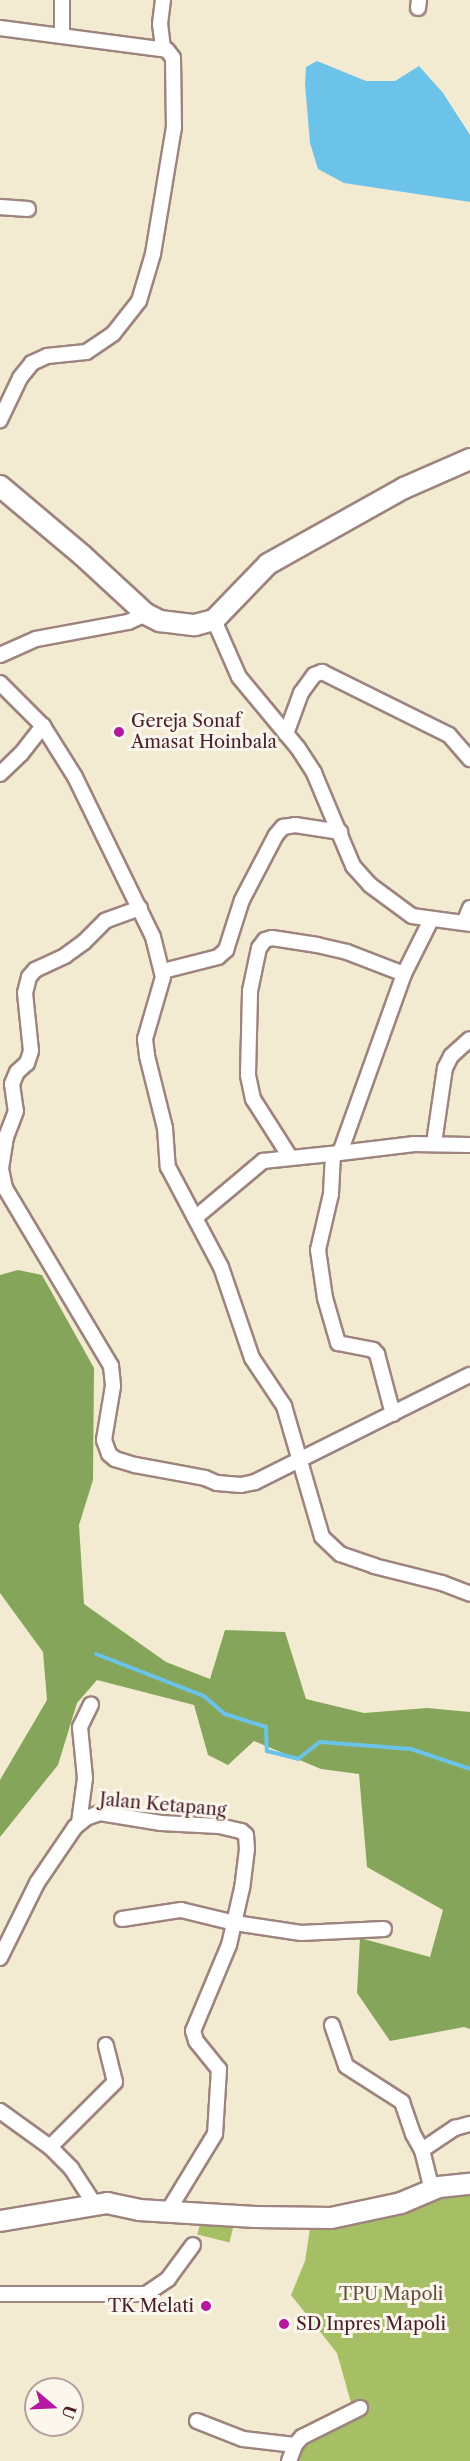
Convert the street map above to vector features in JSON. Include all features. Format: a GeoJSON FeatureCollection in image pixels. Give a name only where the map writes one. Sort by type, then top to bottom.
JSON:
{"type":"FeatureCollection","features":[{"type":"Feature","properties":{"kind":"street"},"geometry":{"type":"LineString","coordinates":[[62,0],[62,36]]}},
{"type":"Feature","properties":{"kind":"street"},"geometry":{"type":"LineString","coordinates":[[163,0],[160,24],[163,48]]}},
{"type":"Feature","properties":{"kind":"street"},"geometry":{"type":"LineString","coordinates":[[0,28],[125,46],[163,48],[171,53],[173,58],[174,127],[153,254],[139,301],[113,334],[86,352],[47,356],[32,363],[20,378],[0,420]]}},
{"type":"Feature","properties":{"kind":"street"},"geometry":{"type":"LineString","coordinates":[[0,207],[28,209]]}},
{"type":"Feature","properties":{"kind":"street"},"geometry":{"type":"LineString","coordinates":[[0,486],[64,539],[146,614],[179,625],[195,625],[214,620],[268,564],[404,488],[470,459]]}},
{"type":"Feature","properties":{"kind":"street"},"geometry":{"type":"LineString","coordinates":[[0,655],[36,639],[128,622],[146,614]]}},
{"type":"Feature","properties":{"kind":"street"},"geometry":{"type":"LineString","coordinates":[[214,620],[239,677],[286,734],[314,773],[353,866],[370,885],[412,916],[467,924],[470,908]]}},
{"type":"Feature","properties":{"kind":"street"},"geometry":{"type":"LineString","coordinates":[[286,734],[295,706],[308,680],[317,672],[322,672],[449,735],[470,759]]}},
{"type":"Feature","properties":{"kind":"street"},"geometry":{"type":"LineString","coordinates":[[0,683],[43,726],[75,777],[153,937],[163,971],[161,990],[146,1029],[147,1056],[163,1119],[168,1167],[220,1267],[252,1358],[284,1406],[301,1457],[320,1531],[332,1549],[374,1566],[442,1582],[470,1594]]}},
{"type":"Feature","properties":{"kind":"street"},"geometry":{"type":"LineString","coordinates":[[0,774],[21,754],[43,726]]}},
{"type":"Feature","properties":{"kind":"street"},"geometry":{"type":"LineString","coordinates":[[163,971],[218,957],[226,950],[242,900],[276,835],[283,827],[295,825],[340,832]]}},
{"type":"Feature","properties":{"kind":"street"},"geometry":{"type":"LineString","coordinates":[[140,908],[105,921],[84,942],[65,956],[36,970],[29,977],[25,993],[31,1051],[27,1063],[17,1072],[12,1084],[16,1111],[6,1137],[1,1169],[3,1183],[111,1366],[113,1386],[104,1440],[111,1457],[135,1465],[205,1478],[217,1483],[241,1485],[255,1482],[301,1457],[470,1375]]}},
{"type":"Feature","properties":{"kind":"street"},"geometry":{"type":"LineString","coordinates":[[393,1414],[377,1354],[372,1350],[338,1343],[325,1298],[318,1250],[331,1194],[336,1153],[404,974],[431,920]]}},
{"type":"Feature","properties":{"kind":"street"},"geometry":{"type":"LineString","coordinates":[[290,1157],[253,1099],[248,1075],[250,991],[259,948],[265,940],[272,938],[317,945],[348,952],[404,974]]}},
{"type":"Feature","properties":{"kind":"street"},"geometry":{"type":"LineString","coordinates":[[434,1143],[444,1068],[451,1056],[470,1039]]}},
{"type":"Feature","properties":{"kind":"street"},"geometry":{"type":"LineString","coordinates":[[195,1218],[256,1165],[271,1159],[401,1144],[470,1145]]}},
{"type":"Feature","properties":{"kind":"street"},"geometry":{"type":"LineString","coordinates":[[79,1822],[86,1778],[80,1727],[91,1704]]}},
{"type":"Feature","properties":{"kind":"street","name":"Jalan Ketapang"},"geometry":{"type":"LineString","coordinates":[[0,1958],[37,1883],[79,1822],[100,1813],[161,1823],[219,1826],[241,1831],[248,1840],[235,1923],[226,1956],[193,2031],[195,2041],[219,2069],[215,2134],[168,2211]]}},
{"type":"Feature","properties":{"kind":"street"},"geometry":{"type":"LineString","coordinates":[[122,1919],[180,1910],[235,1923],[301,1933],[384,1929]]}},
{"type":"Feature","properties":{"kind":"street"},"geometry":{"type":"LineString","coordinates":[[332,2025],[346,2066],[402,2102],[413,2134],[423,2150],[432,2190]]}},
{"type":"Feature","properties":{"kind":"street"},"geometry":{"type":"LineString","coordinates":[[50,2147],[115,2082],[106,2045]]}},
{"type":"Feature","properties":{"kind":"street"},"geometry":{"type":"LineString","coordinates":[[0,2111],[50,2147],[71,2168],[96,2205]]}},
{"type":"Feature","properties":{"kind":"street"},"geometry":{"type":"LineString","coordinates":[[423,2150],[455,2128],[470,2124]]}},
{"type":"Feature","properties":{"kind":"street"},"geometry":{"type":"LineString","coordinates":[[0,2221],[107,2204],[139,2210],[255,2217],[346,2217],[401,2203],[432,2190],[470,2184]]}},
{"type":"Feature","properties":{"kind":"street"},"geometry":{"type":"LineString","coordinates":[[0,2294],[146,2294],[168,2279],[193,2245]]}},
{"type":"Feature","properties":{"kind":"street"},"geometry":{"type":"LineString","coordinates":[[289,2461],[295,2445],[302,2438],[360,2408]]}},
{"type":"Feature","properties":{"kind":"street"},"geometry":{"type":"LineString","coordinates":[[197,2421],[243,2439],[295,2445]]}},
{"type":"Feature","properties":{"kind":"green space"},"geometry":{"type":"Polygon","coordinates":[[[18,1270],[42,1275],[94,1368],[93,1480],[79,1525],[84,1604],[166,1662],[210,1679],[225,1630],[285,1632],[306,1699],[364,1713],[427,1708],[470,1712],[470,2029],[464,2027],[390,2041],[357,1993],[360,1938],[430,1957],[443,1910],[367,1867],[359,1774],[321,1769],[254,1741],[228,1765],[208,1755],[194,1705],[97,1680],[77,1703],[58,1765],[0,1837],[0,1780],[47,1700],[43,1652],[0,1593],[0,1275],[18,1270]]]}},
{"type":"Feature","properties":{"kind":"green space","name":"TPU Mapoli"},"geometry":{"type":"Polygon","coordinates":[[[446,2194],[470,2194],[470,2461],[289,2461],[304,2445],[353,2410],[337,2353],[291,2295],[305,2261],[311,2222],[321,2228],[337,2227],[446,2194]]]}},
{"type":"Feature","properties":{"kind":"green space"},"geometry":{"type":"Polygon","coordinates":[[[202,2216],[234,2224],[229,2242],[197,2234],[202,2216]]]}},
{"type":"Feature","properties":{"kind":"water"},"geometry":{"type":"Polygon","coordinates":[[[317,61],[366,81],[395,81],[419,66],[443,93],[470,135],[470,202],[344,183],[318,169],[310,143],[305,84],[306,67],[317,61]]]}},
{"type":"Feature","properties":{"kind":"waterway"},"geometry":{"type":"LineString","coordinates":[[96,1654],[204,1696],[225,1714],[266,1727],[267,1751],[298,1759],[320,1742],[411,1749],[470,1769]]}},
{"type":"Feature","properties":{"kind":"place","name":"Gereja Sonaf Amasat Hoinbala"},"geometry":{"type":"Point","coordinates":[119,732]}},
{"type":"Feature","properties":{"kind":"place","name":"TK Melati"},"geometry":{"type":"Point","coordinates":[206,2306]}},
{"type":"Feature","properties":{"kind":"place","name":"SD Inpres Mapoli"},"geometry":{"type":"Point","coordinates":[284,2324]}}]}
